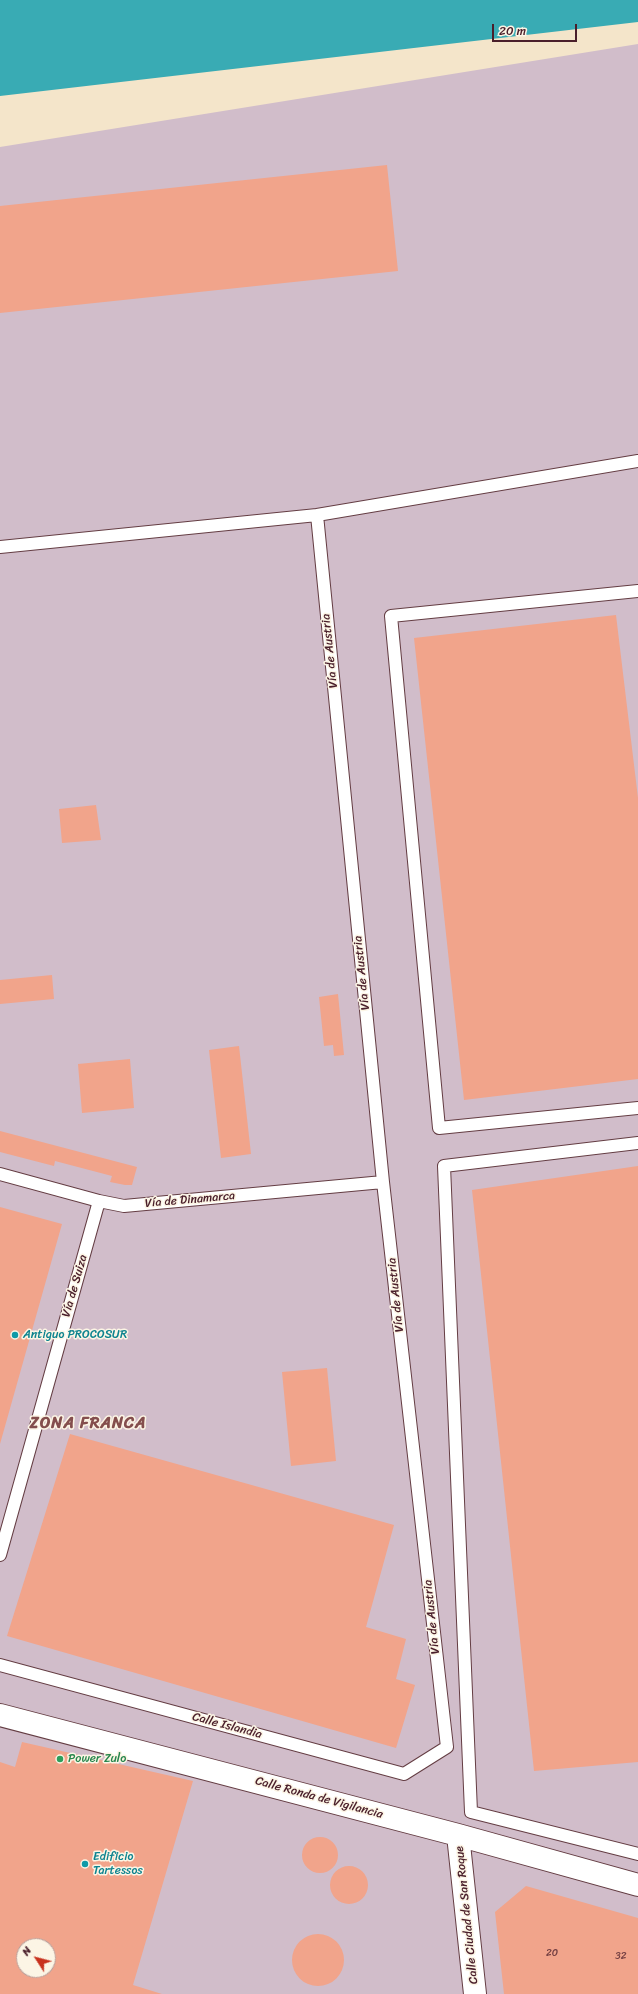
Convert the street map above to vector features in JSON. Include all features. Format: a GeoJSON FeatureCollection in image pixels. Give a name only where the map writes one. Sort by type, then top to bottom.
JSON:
{"type":"FeatureCollection","features":[{"type":"Feature","properties":{"kind":"street","name":"Calle Ronda de Vigilancia"},"geometry":{"type":"LineString","coordinates":[[0,1715],[458,1835],[638,1885]]}},
{"type":"Feature","properties":{"kind":"street","name":"Calle Ciudad de San Roque"},"geometry":{"type":"LineString","coordinates":[[458,1835],[475,1994]]}},
{"type":"Feature","properties":{"kind":"lane"},"geometry":{"type":"LineString","coordinates":[[0,547],[317,515],[638,461]]}},
{"type":"Feature","properties":{"kind":"lane","name":"Vía de Austria"},"geometry":{"type":"LineString","coordinates":[[317,515],[383,1182],[447,1747]]}},
{"type":"Feature","properties":{"kind":"lane"},"geometry":{"type":"LineString","coordinates":[[638,591],[390,616],[439,1128],[638,1108]]}},
{"type":"Feature","properties":{"kind":"lane"},"geometry":{"type":"LineString","coordinates":[[638,1143],[444,1166],[471,1812],[638,1854]]}},
{"type":"Feature","properties":{"kind":"lane","name":"Vía de Dinamarca"},"geometry":{"type":"LineString","coordinates":[[0,1174],[99,1201],[124,1206],[383,1182]]}},
{"type":"Feature","properties":{"kind":"lane","name":"Vía de Suiza"},"geometry":{"type":"LineString","coordinates":[[0,1555],[99,1201]]}},
{"type":"Feature","properties":{"kind":"lane","name":"Calle Islandia"},"geometry":{"type":"LineString","coordinates":[[0,1665],[404,1774],[447,1747]]}},
{"type":"Feature","properties":{"kind":"shaded area","name":"ZONA FRANCA"},"geometry":{"type":"Polygon","coordinates":[[[638,44],[638,1994],[0,1994],[0,147],[638,44]]]}},
{"type":"Feature","properties":{"kind":"water"},"geometry":{"type":"Polygon","coordinates":[[[0,0],[638,0],[638,22],[0,96],[0,0]]]}},
{"type":"Feature","properties":{"kind":"building"},"geometry":{"type":"Polygon","coordinates":[[[387,165],[398,271],[0,313],[0,206],[387,165]]]}},
{"type":"Feature","properties":{"kind":"building"},"geometry":{"type":"Polygon","coordinates":[[[616,615],[638,798],[638,1079],[464,1100],[414,638],[616,615]]]}},
{"type":"Feature","properties":{"kind":"building"},"geometry":{"type":"Polygon","coordinates":[[[96,805],[101,840],[62,843],[59,809],[96,805]]]}},
{"type":"Feature","properties":{"kind":"building"},"geometry":{"type":"Polygon","coordinates":[[[52,975],[54,999],[0,1004],[0,980],[52,975]]]}},
{"type":"Feature","properties":{"kind":"building"},"geometry":{"type":"Polygon","coordinates":[[[338,994],[344,1055],[334,1056],[333,1045],[324,1046],[319,997],[338,994]]]}},
{"type":"Feature","properties":{"kind":"building"},"geometry":{"type":"Polygon","coordinates":[[[239,1046],[251,1154],[221,1158],[209,1050],[239,1046]]]}},
{"type":"Feature","properties":{"kind":"building"},"geometry":{"type":"Polygon","coordinates":[[[130,1059],[134,1108],[82,1113],[78,1064],[130,1059]]]}},
{"type":"Feature","properties":{"kind":"building"},"geometry":{"type":"Polygon","coordinates":[[[0,1131],[137,1167],[132,1185],[110,1182],[112,1176],[55,1161],[54,1166],[0,1152],[0,1131]]]}},
{"type":"Feature","properties":{"kind":"building"},"geometry":{"type":"Polygon","coordinates":[[[638,1166],[638,1762],[534,1771],[472,1190],[638,1166]]]}},
{"type":"Feature","properties":{"kind":"building","name":"Antiguo PROCOSUR"},"geometry":{"type":"Polygon","coordinates":[[[0,1207],[62,1224],[0,1444],[0,1207]]]}},
{"type":"Feature","properties":{"kind":"building"},"geometry":{"type":"Polygon","coordinates":[[[327,1368],[336,1461],[291,1466],[282,1372],[327,1368]]]}},
{"type":"Feature","properties":{"kind":"building"},"geometry":{"type":"Polygon","coordinates":[[[70,1434],[394,1525],[366,1627],[406,1639],[396,1679],[415,1685],[396,1748],[7,1636],[70,1434]]]}},
{"type":"Feature","properties":{"kind":"building","name":"Edificio Tartessos"},"geometry":{"type":"Polygon","coordinates":[[[22,1742],[193,1781],[133,1985],[162,1994],[0,1994],[0,1762],[15,1767],[22,1742]]]}},
{"type":"Feature","properties":{"kind":"building"},"geometry":{"type":"Polygon","coordinates":[[[324,1837],[333,1842],[337,1848],[337,1862],[333,1868],[324,1873],[316,1873],[307,1868],[303,1862],[302,1851],[307,1842],[313,1838],[324,1837]]]}},
{"type":"Feature","properties":{"kind":"building"},"geometry":{"type":"Polygon","coordinates":[[[349,1866],[362,1872],[368,1885],[362,1898],[349,1904],[336,1898],[330,1885],[336,1872],[349,1866]]]}},
{"type":"Feature","properties":{"kind":"building"},"geometry":{"type":"Polygon","coordinates":[[[526,1886],[638,1918],[638,1994],[504,1994],[495,1912],[526,1886]]]}},
{"type":"Feature","properties":{"kind":"building"},"geometry":{"type":"Polygon","coordinates":[[[318,1934],[328,1936],[336,1942],[342,1950],[344,1960],[342,1970],[336,1978],[328,1984],[318,1986],[308,1984],[300,1978],[294,1970],[292,1960],[294,1950],[300,1942],[308,1936],[318,1934]]]}},
{"type":"Feature","properties":{"kind":"place","name":"Antiguo PROCOSUR"},"geometry":{"type":"Point","coordinates":[15,1335]}},
{"type":"Feature","properties":{"kind":"place","name":"Power Zulo"},"geometry":{"type":"Point","coordinates":[60,1759]}},
{"type":"Feature","properties":{"kind":"place","name":"Edificio Tartessos"},"geometry":{"type":"Point","coordinates":[85,1864]}},
{"type":"Feature","properties":{"kind":"district","name":"ZONA FRANCA"},"geometry":{"type":"Point","coordinates":[88,1424]}}]}
